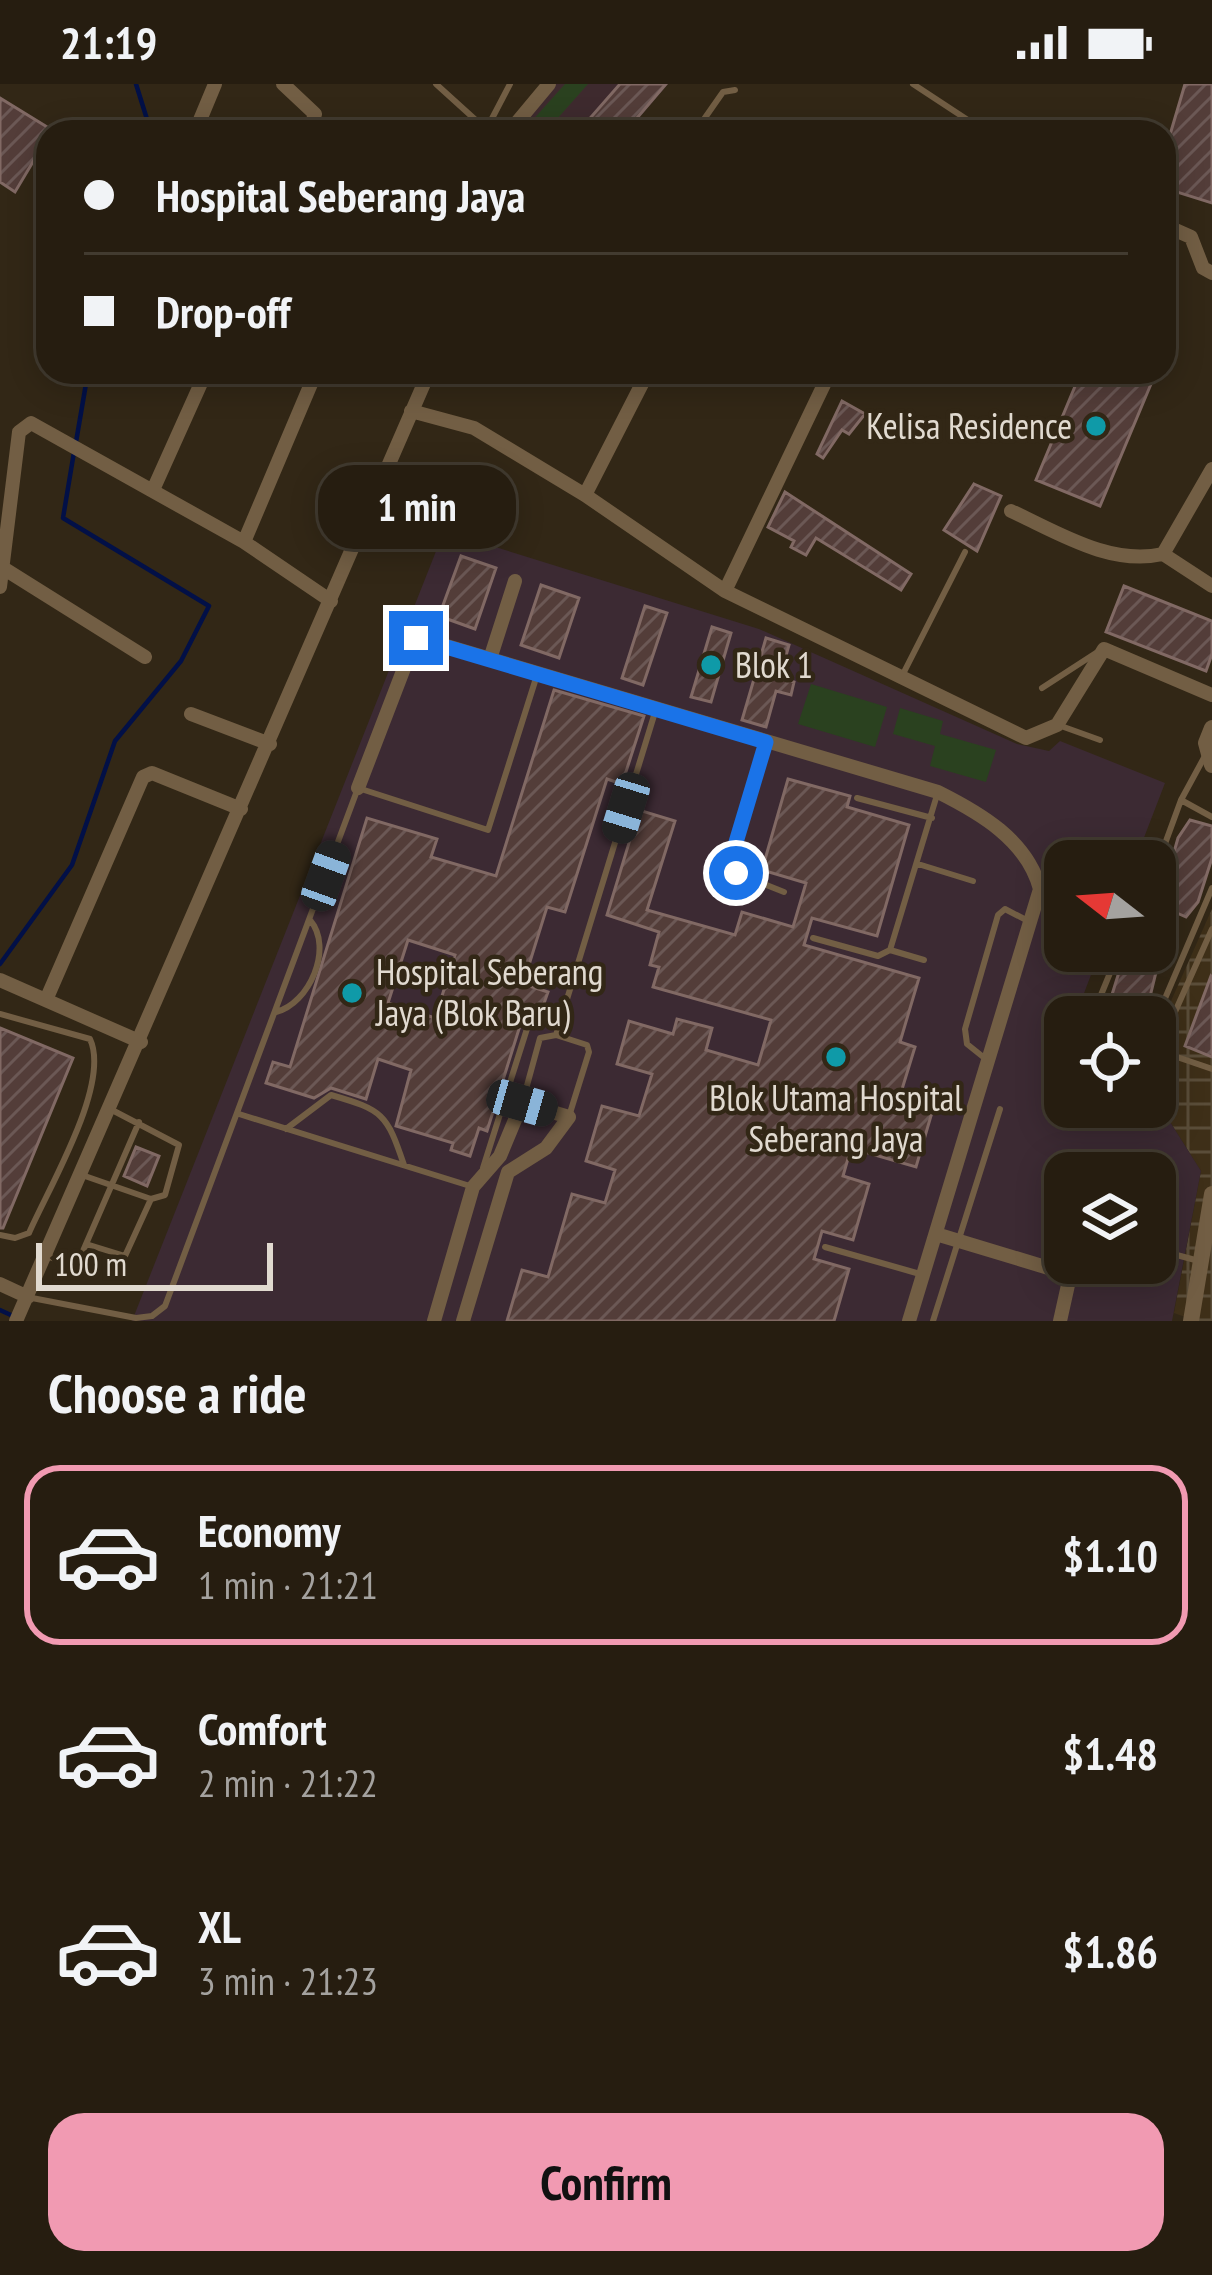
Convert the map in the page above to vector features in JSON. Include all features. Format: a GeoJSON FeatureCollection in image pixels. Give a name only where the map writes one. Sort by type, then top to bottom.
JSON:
{"type":"FeatureCollection","features":[{"type":"Feature","properties":{"kind":"street"},"geometry":{"type":"LineString","coordinates":[[199,120],[214,84]]}},
{"type":"Feature","properties":{"kind":"street"},"geometry":{"type":"LineString","coordinates":[[284,84],[315,113],[313,120]]}},
{"type":"Feature","properties":{"kind":"street"},"geometry":{"type":"LineString","coordinates":[[518,120],[549,84]]}},
{"type":"Feature","properties":{"kind":"street"},"geometry":{"type":"LineString","coordinates":[[1176,230],[1191,237],[1202,268],[1212,273]]}},
{"type":"Feature","properties":{"kind":"street"},"geometry":{"type":"LineString","coordinates":[[153,490],[201,384]]}},
{"type":"Feature","properties":{"kind":"street"},"geometry":{"type":"LineString","coordinates":[[244,542],[311,384]]}},
{"type":"Feature","properties":{"kind":"street"},"geometry":{"type":"LineString","coordinates":[[16,1321],[424,384]]}},
{"type":"Feature","properties":{"kind":"street"},"geometry":{"type":"LineString","coordinates":[[585,495],[642,384]]}},
{"type":"Feature","properties":{"kind":"street"},"geometry":{"type":"LineString","coordinates":[[724,591],[824,384]]}},
{"type":"Feature","properties":{"kind":"street"},"geometry":{"type":"LineString","coordinates":[[412,412],[474,428],[585,495],[724,591],[1026,738],[1058,725],[1104,649],[1212,695]]}},
{"type":"Feature","properties":{"kind":"street"},"geometry":{"type":"LineString","coordinates":[[0,586],[22,426],[31,424],[244,542],[331,601]]}},
{"type":"Feature","properties":{"kind":"street"},"geometry":{"type":"LineString","coordinates":[[1163,554],[1212,469]]}},
{"type":"Feature","properties":{"kind":"street"},"geometry":{"type":"LineString","coordinates":[[1011,511],[1103,552],[1137,560],[1163,554],[1212,586]]}},
{"type":"Feature","properties":{"kind":"street"},"geometry":{"type":"LineString","coordinates":[[3,568],[145,657]]}},
{"type":"Feature","properties":{"kind":"street"},"geometry":{"type":"LineString","coordinates":[[490,659],[515,581]]}},
{"type":"Feature","properties":{"kind":"street"},"geometry":{"type":"LineString","coordinates":[[358,788],[416,638],[938,792],[987,816],[1035,868],[1040,889],[1033,925],[909,1321]]}},
{"type":"Feature","properties":{"kind":"street"},"geometry":{"type":"LineString","coordinates":[[191,714],[270,744]]}},
{"type":"Feature","properties":{"kind":"street"},"geometry":{"type":"LineString","coordinates":[[1209,760],[1212,728]]}},
{"type":"Feature","properties":{"kind":"street"},"geometry":{"type":"LineString","coordinates":[[46,1000],[143,777],[152,773],[241,809]]}},
{"type":"Feature","properties":{"kind":"street"},"geometry":{"type":"LineString","coordinates":[[2,981],[140,1042]]}},
{"type":"Feature","properties":{"kind":"street"},"geometry":{"type":"LineString","coordinates":[[434,1321],[473,1187],[500,1156],[522,1103],[569,1117],[546,1148],[508,1172],[464,1321]]}},
{"type":"Feature","properties":{"kind":"street"},"geometry":{"type":"LineString","coordinates":[[1191,1321],[1206,1260],[1212,1194]]}},
{"type":"Feature","properties":{"kind":"street"},"geometry":{"type":"LineString","coordinates":[[936,1234],[1065,1273],[1060,1321]]}},
{"type":"Feature","properties":{"kind":"street"},"geometry":{"type":"LineString","coordinates":[[454,1253],[481,1262]]}},
{"type":"Feature","properties":{"kind":"street"},"geometry":{"type":"LineString","coordinates":[[0,1284],[28,1297]]}},
{"type":"Feature","properties":{"kind":"lane"},"geometry":{"type":"LineString","coordinates":[[436,84],[475,120]]}},
{"type":"Feature","properties":{"kind":"lane"},"geometry":{"type":"LineString","coordinates":[[492,120],[510,84]]}},
{"type":"Feature","properties":{"kind":"lane"},"geometry":{"type":"LineString","coordinates":[[913,84],[968,120]]}},
{"type":"Feature","properties":{"kind":"lane"},"geometry":{"type":"LineString","coordinates":[[703,120],[722,92],[735,90]]}},
{"type":"Feature","properties":{"kind":"lane"},"geometry":{"type":"LineString","coordinates":[[902,674],[965,552]]}},
{"type":"Feature","properties":{"kind":"lane"},"geometry":{"type":"LineString","coordinates":[[1042,688],[1104,649]]}},
{"type":"Feature","properties":{"kind":"lane"},"geometry":{"type":"LineString","coordinates":[[28,1297],[152,1316],[165,1306],[358,788],[488,830],[537,674]]}},
{"type":"Feature","properties":{"kind":"lane"},"geometry":{"type":"LineString","coordinates":[[556,1035],[656,710]]}},
{"type":"Feature","properties":{"kind":"lane"},"geometry":{"type":"LineString","coordinates":[[1058,725],[1100,740]]}},
{"type":"Feature","properties":{"kind":"lane"},"geometry":{"type":"LineString","coordinates":[[766,742],[731,859],[736,873],[784,892]]}},
{"type":"Feature","properties":{"kind":"lane"},"geometry":{"type":"LineString","coordinates":[[1166,840],[1181,800],[1209,760]]}},
{"type":"Feature","properties":{"kind":"lane"},"geometry":{"type":"LineString","coordinates":[[890,950],[938,792]]}},
{"type":"Feature","properties":{"kind":"lane"},"geometry":{"type":"LineString","coordinates":[[856,798],[932,818]]}},
{"type":"Feature","properties":{"kind":"lane"},"geometry":{"type":"LineString","coordinates":[[1181,800],[1212,817]]}},
{"type":"Feature","properties":{"kind":"lane"},"geometry":{"type":"LineString","coordinates":[[918,864],[974,880]]}},
{"type":"Feature","properties":{"kind":"lane"},"geometry":{"type":"LineString","coordinates":[[1166,996],[1212,888]]}},
{"type":"Feature","properties":{"kind":"lane"},"geometry":{"type":"LineString","coordinates":[[989,1062],[967,1043],[965,1029],[998,915],[1012,910],[1033,925]]}},
{"type":"Feature","properties":{"kind":"lane"},"geometry":{"type":"LineString","coordinates":[[276,1012],[291,1008],[305,995],[321,946],[320,932],[310,920]]}},
{"type":"Feature","properties":{"kind":"lane"},"geometry":{"type":"LineString","coordinates":[[1212,929],[1162,1041],[1174,1056],[1212,1069]]}},
{"type":"Feature","properties":{"kind":"lane"},"geometry":{"type":"LineString","coordinates":[[813,938],[878,956],[890,950],[924,960]]}},
{"type":"Feature","properties":{"kind":"lane"},"geometry":{"type":"LineString","coordinates":[[482,1172],[531,1016],[547,1013],[561,1018]]}},
{"type":"Feature","properties":{"kind":"lane"},"geometry":{"type":"LineString","coordinates":[[0,1014],[90,1040],[97,1054],[95,1082],[29,1233],[15,1238],[0,1235]]}},
{"type":"Feature","properties":{"kind":"lane"},"geometry":{"type":"LineString","coordinates":[[522,1103],[540,1038],[556,1035],[587,1045],[589,1052],[569,1117]]}},
{"type":"Feature","properties":{"kind":"lane"},"geometry":{"type":"LineString","coordinates":[[95,1082],[119,1090]]}},
{"type":"Feature","properties":{"kind":"lane"},"geometry":{"type":"LineString","coordinates":[[286,1129],[331,1095],[376,1108],[391,1126],[404,1166]]}},
{"type":"Feature","properties":{"kind":"lane"},"geometry":{"type":"LineString","coordinates":[[934,1321],[1000,1108]]}},
{"type":"Feature","properties":{"kind":"lane"},"geometry":{"type":"LineString","coordinates":[[82,1175],[151,1199],[165,1195],[181,1152],[172,1138],[111,1109]]}},
{"type":"Feature","properties":{"kind":"lane"},"geometry":{"type":"LineString","coordinates":[[239,1114],[473,1187]]}},
{"type":"Feature","properties":{"kind":"lane"},"geometry":{"type":"LineString","coordinates":[[46,1256],[77,1265],[139,1122]]}},
{"type":"Feature","properties":{"kind":"lane"},"geometry":{"type":"LineString","coordinates":[[86,1244],[125,1256],[151,1199]]}},
{"type":"Feature","properties":{"kind":"lane"},"geometry":{"type":"LineString","coordinates":[[825,1247],[923,1275]]}},
{"type":"Feature","properties":{"kind":"lane"},"geometry":{"type":"LineString","coordinates":[[1176,1255],[1206,1260]]}},
{"type":"Feature","properties":{"kind":"shaded area"},"geometry":{"type":"Polygon","coordinates":[[[555,84],[668,84],[637,120],[525,120],[555,84]]]}},
{"type":"Feature","properties":{"kind":"shaded area"},"geometry":{"type":"Polygon","coordinates":[[[444,531],[759,629],[1017,744],[1049,751],[1060,741],[1165,783],[1143,840],[1044,840],[1044,972],[1092,972],[1083,996],[1044,996],[1044,1128],[1174,1128],[1201,1171],[1172,1321],[132,1321],[444,531]]]}},
{"type":"Feature","properties":{"kind":"shaded area"},"geometry":{"type":"Polygon","coordinates":[[[1212,909],[1212,1321],[1174,1313],[1201,1171],[1174,1128],[1173,996],[1212,909]]]}},
{"type":"Feature","properties":{"kind":"green space"},"geometry":{"type":"Polygon","coordinates":[[[565,84],[588,84],[556,120],[533,120],[565,84]]]}},
{"type":"Feature","properties":{"kind":"green space"},"geometry":{"type":"Polygon","coordinates":[[[811,684],[887,707],[875,747],[798,724],[811,684]]]}},
{"type":"Feature","properties":{"kind":"green space"},"geometry":{"type":"Polygon","coordinates":[[[900,708],[943,721],[940,734],[996,750],[986,782],[930,766],[935,746],[893,734],[900,708]]]}},
{"type":"Feature","properties":{"kind":"building"},"geometry":{"type":"Polygon","coordinates":[[[620,84],[666,84],[635,120],[588,120],[620,84]]]}},
{"type":"Feature","properties":{"kind":"building"},"geometry":{"type":"Polygon","coordinates":[[[1185,84],[1212,84],[1212,203],[1176,192],[1174,120],[1185,84]]]}},
{"type":"Feature","properties":{"kind":"building"},"geometry":{"type":"Polygon","coordinates":[[[0,98],[36,120],[36,157],[15,192],[0,182],[0,98]]]}},
{"type":"Feature","properties":{"kind":"building","name":"Kelisa Residence"},"geometry":{"type":"Polygon","coordinates":[[[1076,384],[1151,384],[1100,506],[1036,480],[1076,384]]]}},
{"type":"Feature","properties":{"kind":"building"},"geometry":{"type":"Polygon","coordinates":[[[842,401],[865,414],[849,434],[842,430],[823,458],[817,454],[842,401]]]}},
{"type":"Feature","properties":{"kind":"building"},"geometry":{"type":"Polygon","coordinates":[[[974,484],[1001,496],[977,551],[944,530],[974,484]]]}},
{"type":"Feature","properties":{"kind":"building"},"geometry":{"type":"Polygon","coordinates":[[[785,492],[911,574],[901,590],[816,538],[806,555],[791,547],[794,541],[768,527],[785,492]]]}},
{"type":"Feature","properties":{"kind":"building"},"geometry":{"type":"Polygon","coordinates":[[[461,556],[496,568],[475,629],[439,616],[461,556]]]}},
{"type":"Feature","properties":{"kind":"building"},"geometry":{"type":"Polygon","coordinates":[[[541,585],[579,598],[559,658],[521,645],[541,585]]]}},
{"type":"Feature","properties":{"kind":"building"},"geometry":{"type":"Polygon","coordinates":[[[1124,586],[1212,621],[1212,654],[1206,671],[1106,632],[1124,586]]]}},
{"type":"Feature","properties":{"kind":"building"},"geometry":{"type":"Polygon","coordinates":[[[645,606],[667,613],[643,685],[622,678],[645,606]]]}},
{"type":"Feature","properties":{"kind":"building","name":"Blok 1"},"geometry":{"type":"Polygon","coordinates":[[[712,627],[731,633],[711,702],[691,697],[712,627]]]}},
{"type":"Feature","properties":{"kind":"building"},"geometry":{"type":"Polygon","coordinates":[[[766,638],[789,645],[780,677],[794,682],[791,695],[776,691],[766,727],[742,720],[766,638]]]}},
{"type":"Feature","properties":{"kind":"building","name":"Hospital Seberang Jaya (Blok Baru)"},"geometry":{"type":"Polygon","coordinates":[[[554,690],[644,716],[622,784],[607,779],[565,912],[547,907],[523,984],[548,992],[543,1006],[524,1013],[487,1131],[479,1128],[470,1156],[451,1150],[453,1143],[396,1126],[411,1070],[378,1059],[366,1099],[331,1088],[314,1098],[266,1083],[273,1062],[290,1067],[367,818],[437,839],[431,857],[496,876],[554,690]],[[408,940],[388,1003],[435,1018],[455,955],[408,940]]]}},
{"type":"Feature","properties":{"kind":"building","name":"Blok Utama Hospital Seberang Jaya"},"geometry":{"type":"Polygon","coordinates":[[[788,779],[850,796],[847,807],[909,825],[877,936],[812,918],[804,945],[919,978],[900,1042],[915,1047],[899,1099],[933,1109],[916,1167],[851,1148],[843,1176],[869,1184],[853,1240],[822,1231],[814,1259],[849,1269],[834,1321],[507,1321],[522,1270],[548,1277],[572,1194],[605,1203],[615,1170],[586,1161],[602,1106],[639,1116],[652,1074],[617,1064],[629,1021],[673,1034],[677,1019],[712,1028],[706,1050],[758,1065],[771,1020],[653,987],[659,967],[650,965],[659,932],[607,915],[639,810],[675,821],[647,910],[735,935],[742,912],[793,927],[806,883],[762,870],[788,779]]]}},
{"type":"Feature","properties":{"kind":"building"},"geometry":{"type":"Polygon","coordinates":[[[1190,820],[1212,826],[1212,858],[1198,902],[1186,917],[1176,913],[1178,838],[1190,820]]]}},
{"type":"Feature","properties":{"kind":"building"},"geometry":{"type":"Polygon","coordinates":[[[1119,972],[1156,972],[1150,996],[1112,996],[1119,972]]]}},
{"type":"Feature","properties":{"kind":"building"},"geometry":{"type":"Polygon","coordinates":[[[1212,977],[1212,1057],[1185,1046],[1212,977]]]}},
{"type":"Feature","properties":{"kind":"building"},"geometry":{"type":"Polygon","coordinates":[[[0,1028],[73,1058],[3,1228],[0,1228],[0,1028]]]}},
{"type":"Feature","properties":{"kind":"building"},"geometry":{"type":"Polygon","coordinates":[[[136,1147],[159,1156],[147,1186],[124,1176],[136,1147]]]}},
{"type":"Feature","properties":{"kind":"waterway"},"geometry":{"type":"LineString","coordinates":[[136,84],[147,120]]}},
{"type":"Feature","properties":{"kind":"waterway"},"geometry":{"type":"LineString","coordinates":[[76,442],[86,384]]}},
{"type":"Feature","properties":{"kind":"waterway"},"geometry":{"type":"LineString","coordinates":[[0,964],[72,865],[115,741],[181,661],[209,606],[63,518],[74,452]]}},
{"type":"Feature","properties":{"kind":"waterway"},"geometry":{"type":"LineString","coordinates":[[0,1310],[13,1316]]}},
{"type":"Feature","properties":{"kind":"place","name":"Kelisa Residence"},"geometry":{"type":"Point","coordinates":[1096,426]}},
{"type":"Feature","properties":{"kind":"place","name":"Blok 1"},"geometry":{"type":"Point","coordinates":[711,665]}},
{"type":"Feature","properties":{"kind":"place","name":"Hospital Seberang Jaya (Blok Baru)"},"geometry":{"type":"Point","coordinates":[352,993]}},
{"type":"Feature","properties":{"kind":"place","name":"Blok Utama Hospital Seberang Jaya"},"geometry":{"type":"Point","coordinates":[836,1057]}},
{"type":"Feature","properties":{"kind":"route"},"geometry":{"type":"LineString","coordinates":[[416,638],[766,742],[731,859],[736,873]]}}]}
